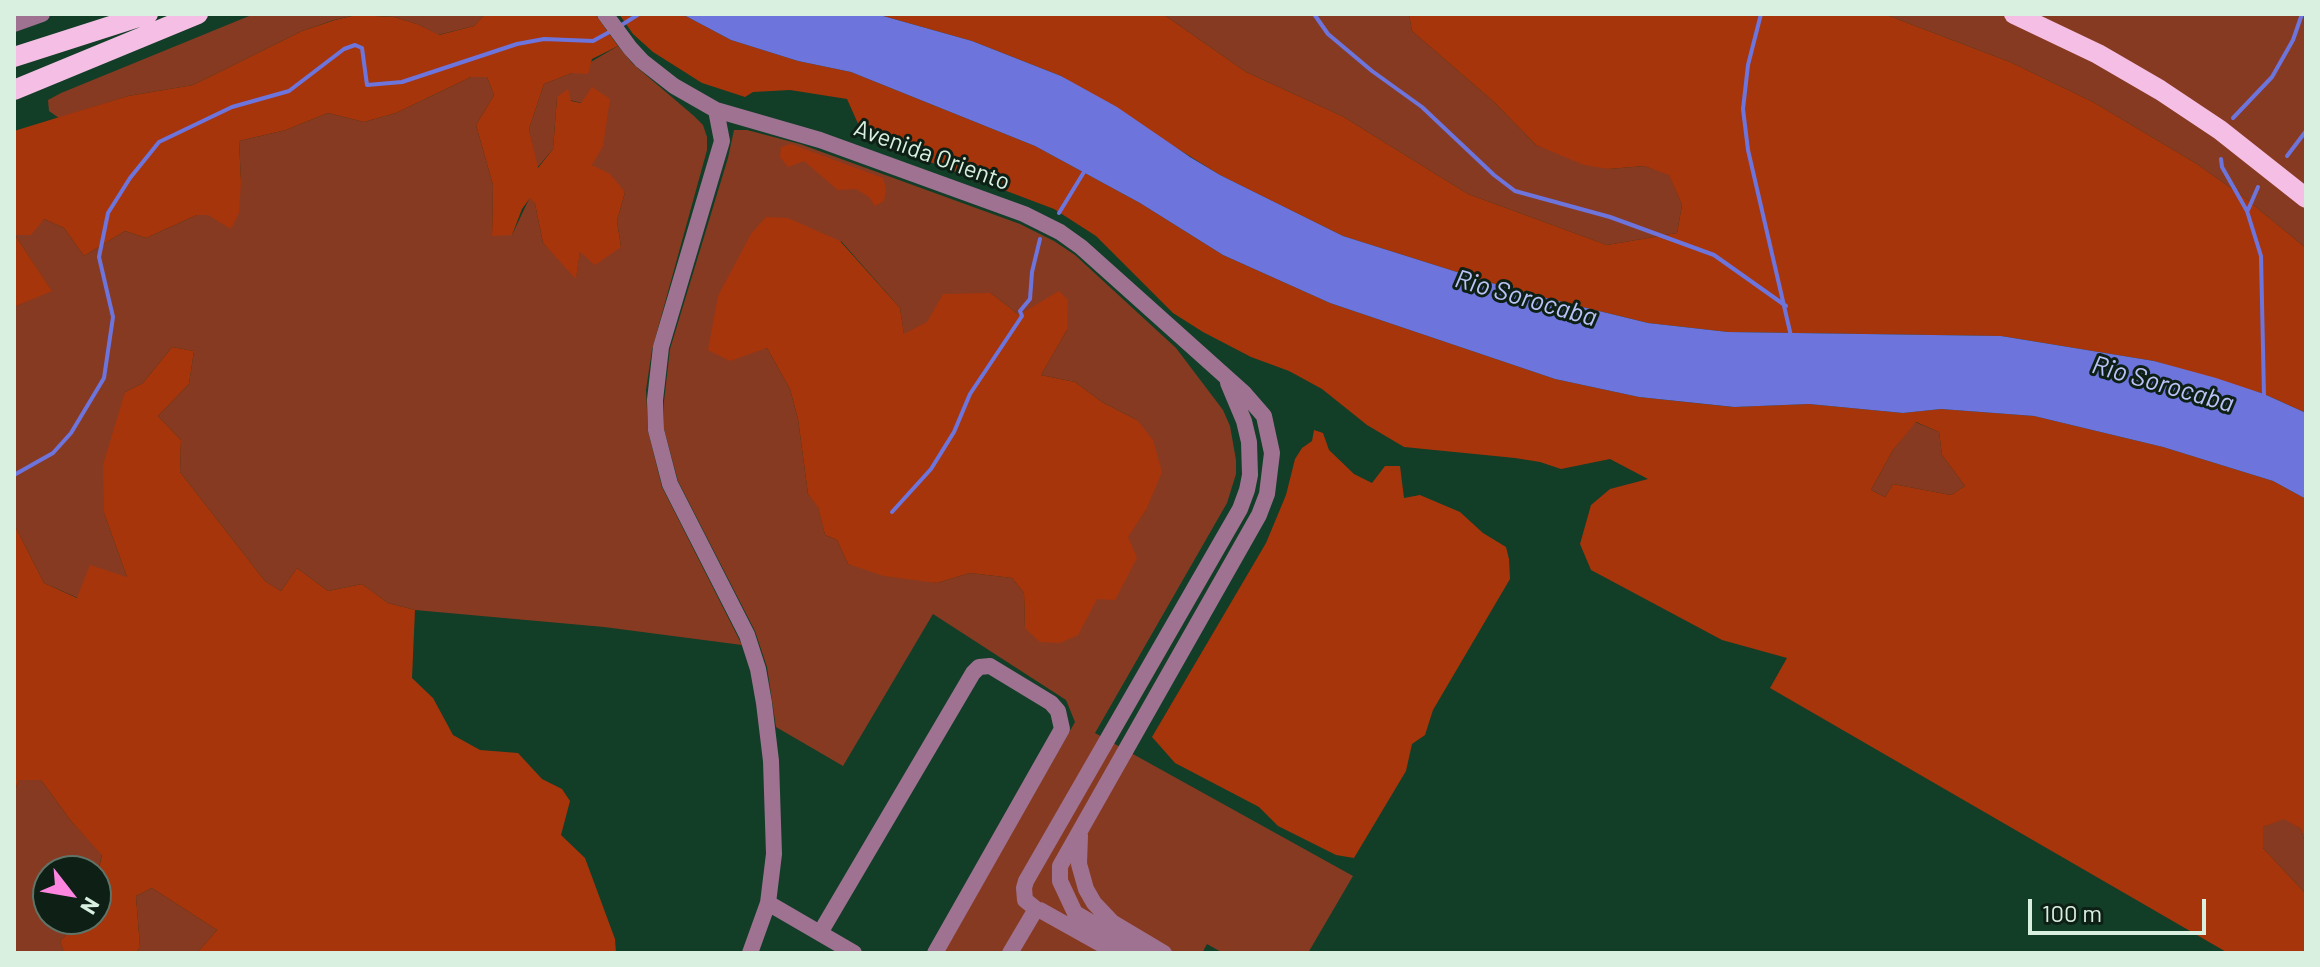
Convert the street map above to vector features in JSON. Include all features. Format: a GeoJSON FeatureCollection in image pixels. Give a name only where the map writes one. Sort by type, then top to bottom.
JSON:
{"type":"FeatureCollection","features":[{"type":"Feature","properties":{"kind":"main road"},"geometry":{"type":"LineString","coordinates":[[14,57],[148,14]]}},
{"type":"Feature","properties":{"kind":"main road"},"geometry":{"type":"LineString","coordinates":[[14,90],[198,14]]}},
{"type":"Feature","properties":{"kind":"main road"},"geometry":{"type":"LineString","coordinates":[[2014,14],[2098,54],[2170,97],[2249,151],[2306,198]]}},
{"type":"Feature","properties":{"kind":"street"},"geometry":{"type":"LineString","coordinates":[[14,24],[42,14]]}},
{"type":"Feature","properties":{"kind":"street","name":"Avenida Oriento"},"geometry":{"type":"LineString","coordinates":[[605,14],[630,48],[661,76],[716,110],[820,140],[1050,226],[1081,247],[1256,405],[1264,416],[1272,453],[1267,494],[1249,533],[1063,859],[1061,885]]}},
{"type":"Feature","properties":{"kind":"street"},"geometry":{"type":"LineString","coordinates":[[716,110],[722,141],[661,347],[655,400],[656,430],[670,484],[747,635],[758,669],[774,808],[774,854],[768,903],[750,953]]}},
{"type":"Feature","properties":{"kind":"street","name":"Avenida Oriento"},"geometry":{"type":"LineString","coordinates":[[1029,877],[1240,509],[1250,475],[1249,442],[1226,378]]}},
{"type":"Feature","properties":{"kind":"street"},"geometry":{"type":"LineString","coordinates":[[820,933],[973,673],[979,667],[990,666],[1051,703],[1058,711],[1062,729],[935,953]]}},
{"type":"Feature","properties":{"kind":"street","name":"Avenida Oriento"},"geometry":{"type":"LineString","coordinates":[[1081,827],[1079,864],[1086,889],[1102,914],[1164,953]]}},
{"type":"Feature","properties":{"kind":"street"},"geometry":{"type":"LineString","coordinates":[[1117,953],[1029,905],[1024,894],[1029,877],[1042,871],[1049,872],[1061,885],[1075,913],[1144,953]]}},
{"type":"Feature","properties":{"kind":"street"},"geometry":{"type":"LineString","coordinates":[[1061,885],[1086,889]]}},
{"type":"Feature","properties":{"kind":"street"},"geometry":{"type":"LineString","coordinates":[[1010,953],[1038,910],[1053,908],[1058,903],[1061,885]]}},
{"type":"Feature","properties":{"kind":"street"},"geometry":{"type":"LineString","coordinates":[[768,903],[854,953]]}},
{"type":"Feature","properties":{"kind":"street"},"geometry":{"type":"LineString","coordinates":[[1075,913],[1102,914]]}},
{"type":"Feature","properties":{"kind":"shaded area"},"geometry":{"type":"Polygon","coordinates":[[[254,14],[485,14],[474,26],[438,35],[394,17],[356,15],[302,31],[193,85],[128,96],[59,118],[49,111],[48,100],[61,93],[254,14]]]}},
{"type":"Feature","properties":{"kind":"shaded area"},"geometry":{"type":"Polygon","coordinates":[[[485,14],[595,14],[618,46],[592,59],[588,74],[572,73],[544,84],[529,129],[538,168],[553,149],[557,97],[568,89],[571,101],[581,103],[592,87],[610,99],[603,146],[592,165],[610,174],[625,192],[617,221],[621,247],[595,265],[580,252],[576,279],[543,243],[535,204],[530,198],[512,235],[492,236],[493,185],[476,125],[494,95],[487,77],[471,77],[396,113],[364,122],[328,113],[286,130],[239,141],[239,213],[231,229],[208,215],[197,215],[146,238],[125,231],[84,256],[64,228],[44,219],[31,235],[15,235],[52,291],[14,307],[14,131],[128,96],[193,85],[302,31],[335,20],[356,15],[394,17],[439,35],[474,26],[485,14]]]}},
{"type":"Feature","properties":{"kind":"shaded area"},"geometry":{"type":"Polygon","coordinates":[[[619,14],[682,14],[731,40],[798,61],[851,72],[1035,146],[1140,203],[1223,255],[1330,303],[1555,379],[1639,397],[1733,407],[1809,404],[1903,413],[1941,409],[2034,416],[2163,447],[2273,481],[2306,499],[2306,846],[2301,829],[2284,819],[2263,827],[2263,848],[2306,894],[2306,953],[2228,953],[1770,688],[1787,658],[1722,640],[1591,570],[1580,544],[1591,505],[1610,489],[1648,479],[1610,459],[1561,469],[1515,458],[1404,447],[1367,425],[1322,389],[1289,371],[1251,357],[1173,313],[1096,236],[1054,209],[864,137],[847,99],[790,90],[753,92],[745,97],[702,83],[653,52],[633,34],[619,14]],[[1916,422],[1893,450],[1871,490],[1885,497],[1893,484],[1951,495],[1965,486],[1942,455],[1939,432],[1916,422]]]}},
{"type":"Feature","properties":{"kind":"shaded area"},"geometry":{"type":"Polygon","coordinates":[[[876,14],[1163,14],[1246,72],[1342,116],[1468,194],[1607,245],[1677,233],[1682,205],[1669,175],[1644,166],[1609,169],[1584,165],[1536,145],[1494,102],[1412,31],[1409,14],[1884,14],[2010,62],[2093,102],[2197,164],[2306,248],[2306,413],[2264,394],[2154,361],[2001,336],[1728,332],[1648,323],[1517,291],[1343,236],[1220,175],[1061,76],[972,41],[876,14]]]}},
{"type":"Feature","properties":{"kind":"shaded area"},"geometry":{"type":"Polygon","coordinates":[[[1163,14],[1409,14],[1412,31],[1494,102],[1536,145],[1609,169],[1644,166],[1669,174],[1682,205],[1677,233],[1607,245],[1468,194],[1342,116],[1246,72],[1163,14]]]}},
{"type":"Feature","properties":{"kind":"shaded area"},"geometry":{"type":"Polygon","coordinates":[[[1884,14],[2306,14],[2306,248],[2197,164],[2093,102],[2010,62],[1884,14]]]}},
{"type":"Feature","properties":{"kind":"shaded area"},"geometry":{"type":"Polygon","coordinates":[[[618,46],[633,64],[703,125],[707,137],[707,150],[652,350],[646,390],[648,431],[662,487],[742,645],[604,627],[415,610],[388,603],[362,584],[328,591],[297,568],[281,591],[265,581],[180,472],[181,440],[158,416],[189,384],[194,351],[172,347],[143,383],[125,392],[104,513],[127,577],[78,598],[44,583],[14,524],[14,307],[51,290],[15,235],[44,219],[64,228],[84,256],[125,231],[146,238],[197,215],[207,215],[241,181],[239,141],[286,130],[328,113],[364,122],[396,113],[471,77],[487,77],[494,95],[476,125],[493,185],[492,235],[512,235],[530,197],[535,204],[543,243],[576,277],[580,251],[621,247],[617,221],[625,192],[592,165],[582,103],[557,97],[553,149],[537,168],[529,129],[544,84],[572,73],[618,46]]]}},
{"type":"Feature","properties":{"kind":"shaded area"},"geometry":{"type":"Polygon","coordinates":[[[734,130],[747,130],[800,144],[1020,224],[1054,241],[1075,255],[1176,348],[1223,410],[1230,426],[1236,460],[1236,474],[1227,503],[1095,733],[1353,876],[1308,953],[1223,953],[1207,944],[1202,953],[943,953],[1075,722],[1066,700],[933,614],[843,766],[776,727],[767,667],[755,631],[678,481],[664,429],[670,349],[734,130]],[[841,241],[757,350],[767,348],[790,389],[798,419],[808,494],[818,506],[825,535],[837,540],[848,564],[937,583],[970,573],[1012,578],[1024,593],[1025,628],[1127,537],[1146,510],[1137,420],[1102,402],[1075,382],[1041,375],[1067,330],[1019,315],[991,293],[904,335],[900,308],[841,241]]]}},
{"type":"Feature","properties":{"kind":"shaded area"},"geometry":{"type":"Polygon","coordinates":[[[791,144],[883,178],[886,189],[884,201],[875,206],[869,197],[856,189],[838,190],[804,161],[788,167],[780,157],[781,147],[791,144]]]}},
{"type":"Feature","properties":{"kind":"shaded area"},"geometry":{"type":"Polygon","coordinates":[[[766,217],[788,218],[840,241],[900,308],[904,334],[927,322],[943,294],[991,293],[1019,315],[1059,291],[1068,300],[1067,330],[1041,375],[1075,382],[1102,402],[1137,420],[1153,440],[1162,472],[1146,510],[1128,537],[1137,558],[1115,600],[1097,599],[1078,635],[1060,643],[1040,642],[1025,628],[1024,593],[1012,578],[970,573],[937,583],[884,576],[848,564],[837,540],[825,535],[818,507],[808,494],[798,419],[790,389],[767,348],[730,361],[708,350],[718,296],[751,234],[766,217]]]}},
{"type":"Feature","properties":{"kind":"shaded area"},"geometry":{"type":"Polygon","coordinates":[[[172,347],[194,351],[189,384],[158,416],[181,440],[180,472],[265,581],[281,591],[297,568],[328,591],[362,584],[388,603],[415,610],[412,678],[433,698],[453,735],[480,750],[518,753],[542,779],[562,789],[570,801],[561,835],[585,858],[615,939],[616,953],[197,953],[217,930],[152,888],[136,896],[140,947],[136,953],[64,953],[60,941],[66,935],[112,935],[112,855],[102,855],[71,821],[41,780],[19,780],[14,792],[14,524],[44,583],[77,598],[90,565],[127,577],[104,513],[103,465],[125,392],[143,383],[172,347]]]}},
{"type":"Feature","properties":{"kind":"shaded area"},"geometry":{"type":"Polygon","coordinates":[[[1915,422],[1939,432],[1942,455],[1965,486],[1951,495],[1893,484],[1885,497],[1871,490],[1893,450],[1915,422]]]}},
{"type":"Feature","properties":{"kind":"shaded area"},"geometry":{"type":"Polygon","coordinates":[[[1314,430],[1323,433],[1329,450],[1354,474],[1372,483],[1385,466],[1400,466],[1404,498],[1420,495],[1460,512],[1483,533],[1506,547],[1509,559],[1510,579],[1433,710],[1425,735],[1412,744],[1406,771],[1354,858],[1336,855],[1278,826],[1259,807],[1175,763],[1152,737],[1266,543],[1286,495],[1295,459],[1302,448],[1312,441],[1314,430]]]}},
{"type":"Feature","properties":{"kind":"shaded area"},"geometry":{"type":"Polygon","coordinates":[[[19,780],[41,780],[71,821],[102,854],[32,855],[32,935],[66,935],[60,941],[64,953],[14,953],[14,792],[19,780]]]}},
{"type":"Feature","properties":{"kind":"shaded area"},"geometry":{"type":"Polygon","coordinates":[[[2284,818],[2301,829],[2306,846],[2306,894],[2263,848],[2263,827],[2284,818]]]}},
{"type":"Feature","properties":{"kind":"shaded area"},"geometry":{"type":"Polygon","coordinates":[[[152,888],[217,930],[197,953],[136,953],[140,947],[136,896],[152,888]]]}},
{"type":"Feature","properties":{"kind":"water","name":"Rio Sorocaba"},"geometry":{"type":"Polygon","coordinates":[[[682,14],[876,14],[972,41],[1061,76],[1117,107],[1220,175],[1343,236],[1517,291],[1648,323],[1728,332],[2001,336],[2154,361],[2216,378],[2264,394],[2306,413],[2306,499],[2273,481],[2163,447],[2034,416],[1941,409],[1903,413],[1809,404],[1734,407],[1639,397],[1555,379],[1330,303],[1223,255],[1140,203],[1035,146],[851,72],[798,61],[731,40],[682,14]]]}},
{"type":"Feature","properties":{"kind":"waterway"},"geometry":{"type":"LineString","coordinates":[[620,26],[639,14]]}},
{"type":"Feature","properties":{"kind":"waterway"},"geometry":{"type":"LineString","coordinates":[[1314,14],[1328,34],[1422,107],[1515,191],[1610,217],[1714,255],[1786,306]]}},
{"type":"Feature","properties":{"kind":"waterway"},"geometry":{"type":"LineString","coordinates":[[1761,14],[1748,65],[1743,109],[1748,150],[1791,336]]}},
{"type":"Feature","properties":{"kind":"waterway"},"geometry":{"type":"LineString","coordinates":[[2233,118],[2272,77],[2293,40],[2302,14]]}},
{"type":"Feature","properties":{"kind":"waterway"},"geometry":{"type":"LineString","coordinates":[[14,475],[53,453],[71,433],[104,378],[113,317],[99,257],[108,213],[130,178],[159,142],[232,107],[289,91],[344,49],[355,45],[362,48],[367,85],[402,82],[517,44],[544,39],[593,41],[613,30]]}},
{"type":"Feature","properties":{"kind":"waterway"},"geometry":{"type":"LineString","coordinates":[[2287,156],[2306,131]]}},
{"type":"Feature","properties":{"kind":"waterway"},"geometry":{"type":"LineString","coordinates":[[2221,159],[2222,167],[2247,211],[2261,256],[2264,396]]}},
{"type":"Feature","properties":{"kind":"waterway"},"geometry":{"type":"LineString","coordinates":[[1059,213],[1087,167]]}},
{"type":"Feature","properties":{"kind":"waterway"},"geometry":{"type":"LineString","coordinates":[[2248,210],[2258,187]]}},
{"type":"Feature","properties":{"kind":"waterway"},"geometry":{"type":"LineString","coordinates":[[892,512],[931,469],[954,432],[970,394],[1022,316],[1020,311],[1030,299],[1032,272],[1040,239]]}}]}
